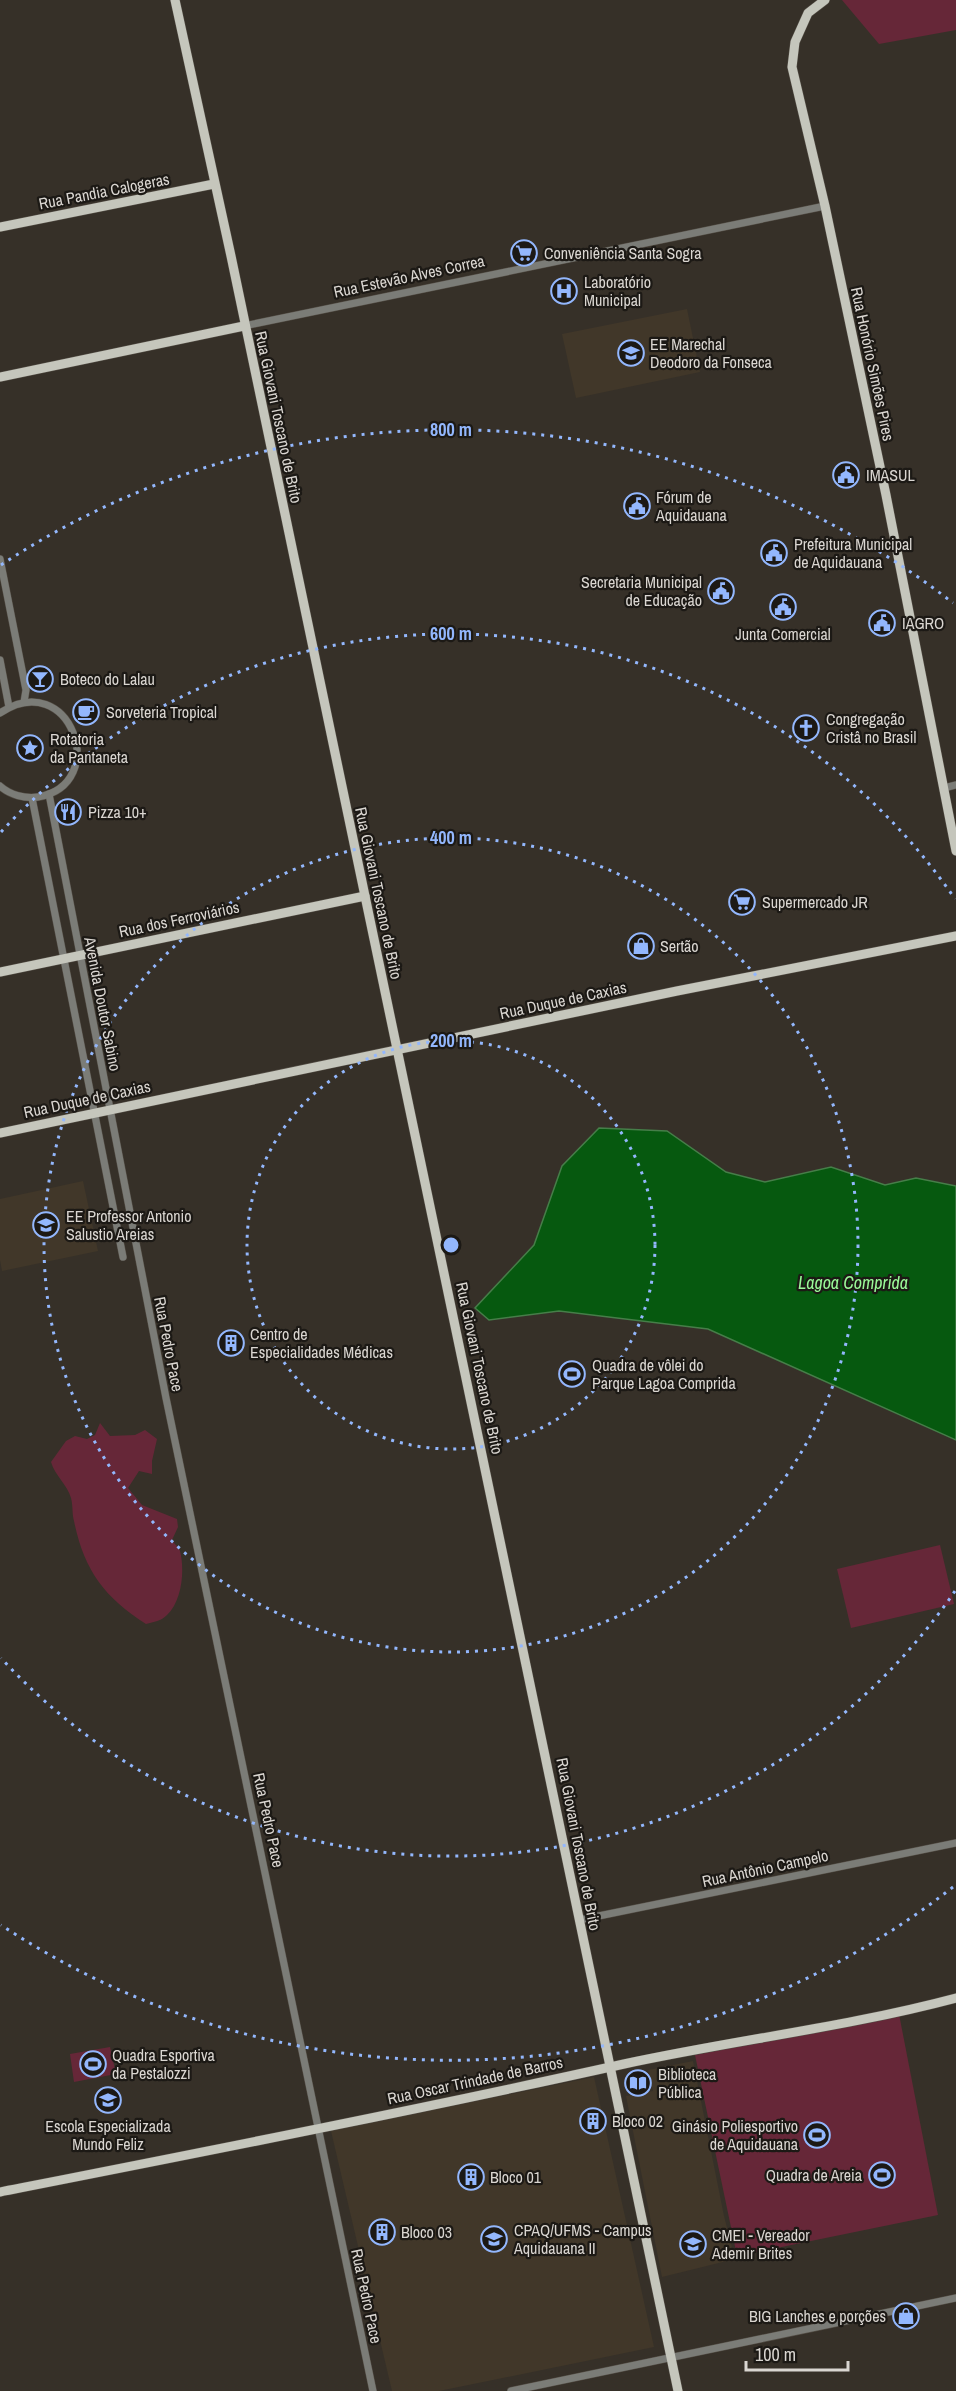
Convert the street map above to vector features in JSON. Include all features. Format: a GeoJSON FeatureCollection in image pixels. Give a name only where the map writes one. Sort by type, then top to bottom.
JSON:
{"type":"FeatureCollection","features":[{"type":"Feature","properties":{"kind":"main road","name":"Rua Giovani Toscano de Brito"},"geometry":{"type":"LineString","coordinates":[[175,0],[678,2391]]}},
{"type":"Feature","properties":{"kind":"main road","name":"Rua Honório Simões Pires"},"geometry":{"type":"LineString","coordinates":[[825,0],[808,14],[795,42],[792,67],[825,206],[956,850]]}},
{"type":"Feature","properties":{"kind":"main road","name":"Rua Pandia Calogeras"},"geometry":{"type":"LineString","coordinates":[[0,227],[214,184]]}},
{"type":"Feature","properties":{"kind":"main road","name":"Rua Estevão Alves Correa"},"geometry":{"type":"LineString","coordinates":[[0,377],[244,326]]}},
{"type":"Feature","properties":{"kind":"main road","name":"Rua dos Ferroviários"},"geometry":{"type":"LineString","coordinates":[[0,972],[365,896]]}},
{"type":"Feature","properties":{"kind":"main road","name":"Rua Duque de Caxias"},"geometry":{"type":"LineString","coordinates":[[0,1133],[726,981],[956,936]]}},
{"type":"Feature","properties":{"kind":"main road","name":"Rua Oscar Trindade de Barros"},"geometry":{"type":"LineString","coordinates":[[0,2192],[611,2068],[899,2014],[956,1998]]}},
{"type":"Feature","properties":{"kind":"street","name":"Rua Estevão Alves Correa"},"geometry":{"type":"LineString","coordinates":[[244,326],[825,206]]}},
{"type":"Feature","properties":{"kind":"street"},"geometry":{"type":"LineString","coordinates":[[0,559],[26,690],[24,702]]}},
{"type":"Feature","properties":{"kind":"street"},"geometry":{"type":"LineString","coordinates":[[0,660],[9,707]]}},
{"type":"Feature","properties":{"kind":"street"},"geometry":{"type":"LineString","coordinates":[[0,713],[24,702],[44,704],[58,711],[69,722],[76,736],[78,751],[75,766],[65,783],[49,794],[33,798],[13,794],[0,786]]}},
{"type":"Feature","properties":{"kind":"street"},"geometry":{"type":"LineString","coordinates":[[944,788],[956,785]]}},
{"type":"Feature","properties":{"kind":"street","name":"Avenida Doutor Sabino"},"geometry":{"type":"LineString","coordinates":[[49,794],[137,1254]]}},
{"type":"Feature","properties":{"kind":"street","name":"Avenida Doutor Sabino"},"geometry":{"type":"LineString","coordinates":[[33,798],[123,1257]]}},
{"type":"Feature","properties":{"kind":"street","name":"Rua Pedro Pace"},"geometry":{"type":"LineString","coordinates":[[137,1254],[373,2391]]}},
{"type":"Feature","properties":{"kind":"street","name":"Rua Antônio Campelo"},"geometry":{"type":"LineString","coordinates":[[579,1920],[956,1843]]}},
{"type":"Feature","properties":{"kind":"street"},"geometry":{"type":"LineString","coordinates":[[511,2391],[956,2298]]}},
{"type":"Feature","properties":{"kind":"shaded area"},"geometry":{"type":"Polygon","coordinates":[[[842,0],[956,0],[956,30],[879,44],[842,0]]]}},
{"type":"Feature","properties":{"kind":"shaded area","name":"EE Marechal Deodoro da Fonseca"},"geometry":{"type":"Polygon","coordinates":[[[687,309],[700,372],[576,398],[562,334],[687,309]]]}},
{"type":"Feature","properties":{"kind":"shaded area","name":"EE Professor Antonio Salustio Areias"},"geometry":{"type":"Polygon","coordinates":[[[83,1181],[98,1251],[2,1271],[0,1199],[83,1181]]]}},
{"type":"Feature","properties":{"kind":"shaded area","name":"Quadra de vôlei do Parque Lagoa Comprida"},"geometry":{"type":"Polygon","coordinates":[[[582,1364],[586,1379],[562,1385],[558,1370],[582,1364]]]}},
{"type":"Feature","properties":{"kind":"shaded area"},"geometry":{"type":"Polygon","coordinates":[[[100,1423],[110,1436],[135,1435],[145,1430],[157,1439],[152,1461],[152,1474],[139,1471],[128,1488],[142,1505],[177,1519],[178,1527],[172,1540],[180,1551],[181,1585],[172,1609],[165,1617],[155,1622],[146,1624],[131,1614],[98,1581],[78,1538],[69,1493],[51,1462],[66,1441],[75,1436],[87,1439],[95,1435],[100,1423]]]}},
{"type":"Feature","properties":{"kind":"shaded area"},"geometry":{"type":"Polygon","coordinates":[[[940,1545],[954,1604],[851,1628],[837,1569],[940,1545]]]}},
{"type":"Feature","properties":{"kind":"shaded area","name":"Ginásio Poliesportivo de Aquidauana"},"geometry":{"type":"Polygon","coordinates":[[[899,2014],[938,2215],[737,2256],[695,2055],[899,2014]]]}},
{"type":"Feature","properties":{"kind":"shaded area","name":"Quadra Esportiva da Pestalozzi"},"geometry":{"type":"Polygon","coordinates":[[[110,2047],[116,2074],[74,2082],[70,2054],[110,2047]]]}},
{"type":"Feature","properties":{"kind":"shaded area"},"geometry":{"type":"Polygon","coordinates":[[[693,2061],[724,2216],[735,2259],[662,2277],[626,2096],[653,2091],[648,2070],[693,2061]]]}},
{"type":"Feature","properties":{"kind":"shaded area","name":"CPAQ/UFMS - Campus Aquidauana II"},"geometry":{"type":"Polygon","coordinates":[[[594,2077],[654,2347],[439,2391],[392,2391],[331,2131],[594,2077]]]}},
{"type":"Feature","properties":{"kind":"water","name":"Lagoa Comprida"},"geometry":{"type":"Polygon","coordinates":[[[599,1128],[667,1131],[726,1172],[765,1182],[831,1167],[885,1185],[916,1178],[956,1186],[956,1440],[708,1329],[559,1311],[489,1320],[475,1308],[534,1245],[562,1166],[599,1128]]]}},
{"type":"Feature","properties":{"kind":"place","name":"Conveniência Santa Sogra"},"geometry":{"type":"Point","coordinates":[524,253]}},
{"type":"Feature","properties":{"kind":"place","name":"Laboratório Municipal"},"geometry":{"type":"Point","coordinates":[564,291]}},
{"type":"Feature","properties":{"kind":"place","name":"EE Marechal Deodoro da Fonseca"},"geometry":{"type":"Point","coordinates":[631,353]}},
{"type":"Feature","properties":{"kind":"place","name":"IMASUL"},"geometry":{"type":"Point","coordinates":[846,475]}},
{"type":"Feature","properties":{"kind":"place","name":"Fórum de Aquidauana"},"geometry":{"type":"Point","coordinates":[637,506]}},
{"type":"Feature","properties":{"kind":"place","name":"Prefeitura Municipal de Aquidauana"},"geometry":{"type":"Point","coordinates":[774,553]}},
{"type":"Feature","properties":{"kind":"place","name":"Secretaria Municipal de Educação"},"geometry":{"type":"Point","coordinates":[721,591]}},
{"type":"Feature","properties":{"kind":"place","name":"Junta Comercial"},"geometry":{"type":"Point","coordinates":[783,607]}},
{"type":"Feature","properties":{"kind":"place","name":"IAGRO"},"geometry":{"type":"Point","coordinates":[882,623]}},
{"type":"Feature","properties":{"kind":"place","name":"Boteco do Lalau"},"geometry":{"type":"Point","coordinates":[40,679]}},
{"type":"Feature","properties":{"kind":"place","name":"Sorveteria Tropical"},"geometry":{"type":"Point","coordinates":[86,712]}},
{"type":"Feature","properties":{"kind":"place","name":"Congregação Cristâ no Brasil"},"geometry":{"type":"Point","coordinates":[806,728]}},
{"type":"Feature","properties":{"kind":"place","name":"Rotatoria da Pantaneta"},"geometry":{"type":"Point","coordinates":[30,748]}},
{"type":"Feature","properties":{"kind":"place","name":"Pizza 10+"},"geometry":{"type":"Point","coordinates":[68,812]}},
{"type":"Feature","properties":{"kind":"place","name":"Supermercado JR"},"geometry":{"type":"Point","coordinates":[742,902]}},
{"type":"Feature","properties":{"kind":"place","name":"Sertão"},"geometry":{"type":"Point","coordinates":[641,946]}},
{"type":"Feature","properties":{"kind":"place","name":"EE Professor Antonio Salustio Areias"},"geometry":{"type":"Point","coordinates":[46,1225]}},
{"type":"Feature","properties":{"kind":"place","name":"Centro de Especialidades Médicas"},"geometry":{"type":"Point","coordinates":[231,1343]}},
{"type":"Feature","properties":{"kind":"place","name":"Quadra de vôlei do Parque Lagoa Comprida"},"geometry":{"type":"Point","coordinates":[572,1374]}},
{"type":"Feature","properties":{"kind":"place","name":"Quadra Esportiva da Pestalozzi"},"geometry":{"type":"Point","coordinates":[93,2064]}},
{"type":"Feature","properties":{"kind":"place","name":"Biblioteca Pública"},"geometry":{"type":"Point","coordinates":[638,2083]}},
{"type":"Feature","properties":{"kind":"place","name":"Escola Especializada Mundo Feliz"},"geometry":{"type":"Point","coordinates":[108,2100]}},
{"type":"Feature","properties":{"kind":"place","name":"Bloco 02"},"geometry":{"type":"Point","coordinates":[593,2121]}},
{"type":"Feature","properties":{"kind":"place","name":"Ginásio Poliesportivo de Aquidauana"},"geometry":{"type":"Point","coordinates":[817,2135]}},
{"type":"Feature","properties":{"kind":"place","name":"Quadra de Areia"},"geometry":{"type":"Point","coordinates":[882,2175]}},
{"type":"Feature","properties":{"kind":"place","name":"Bloco 01"},"geometry":{"type":"Point","coordinates":[471,2177]}},
{"type":"Feature","properties":{"kind":"place","name":"Bloco 03"},"geometry":{"type":"Point","coordinates":[382,2232]}},
{"type":"Feature","properties":{"kind":"place","name":"CPAQ/UFMS - Campus Aquidauana II"},"geometry":{"type":"Point","coordinates":[494,2239]}},
{"type":"Feature","properties":{"kind":"place","name":"CMEI - Vereador Ademir Brites"},"geometry":{"type":"Point","coordinates":[693,2244]}},
{"type":"Feature","properties":{"kind":"place","name":"BIG Lanches e porções"},"geometry":{"type":"Point","coordinates":[906,2316]}}]}
